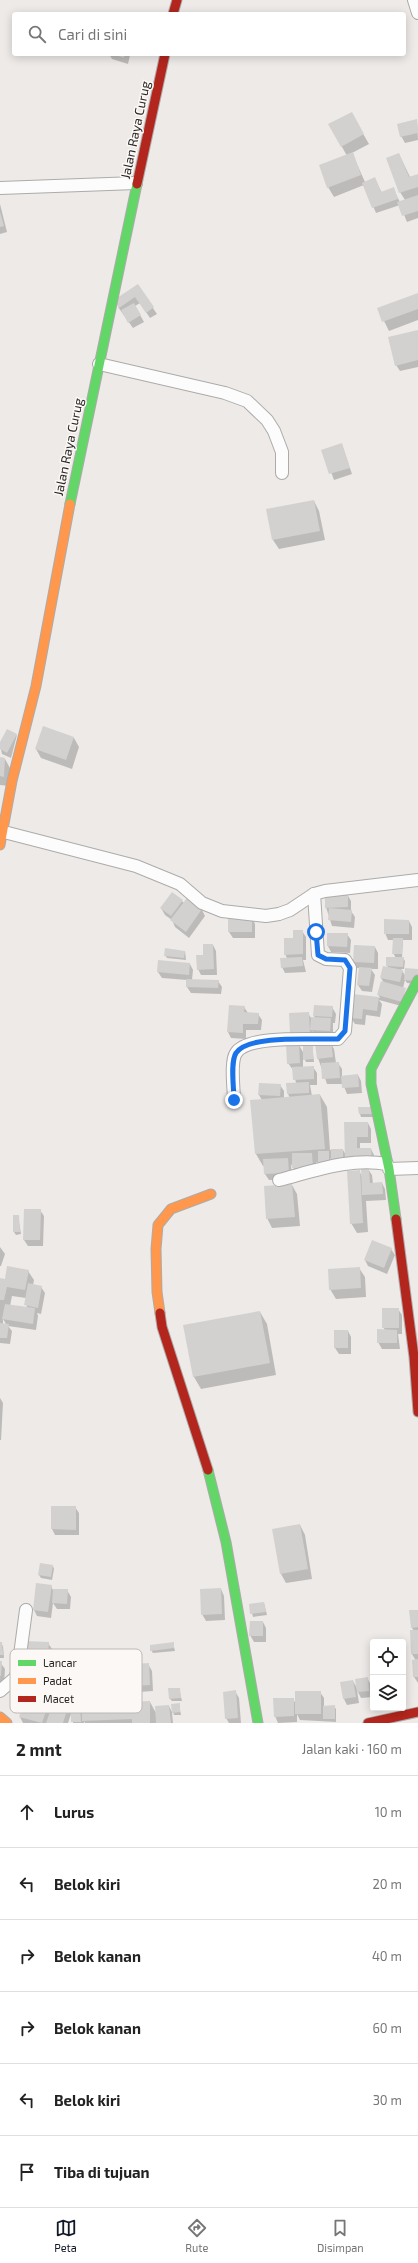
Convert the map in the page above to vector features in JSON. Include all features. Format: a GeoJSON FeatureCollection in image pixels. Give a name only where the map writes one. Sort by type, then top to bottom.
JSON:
{"type":"FeatureCollection","features":[{"type":"Feature","properties":{"kind":"street"},"geometry":{"type":"LineString","coordinates":[[174,12],[177,0]]}},
{"type":"Feature","properties":{"kind":"street"},"geometry":{"type":"LineString","coordinates":[[414,0],[418,13]]}},
{"type":"Feature","properties":{"kind":"street","name":"Jalan Raya Curug"},"geometry":{"type":"LineString","coordinates":[[0,845],[4,832],[12,781],[36,686],[99,364],[136,183],[165,56]]}},
{"type":"Feature","properties":{"kind":"street"},"geometry":{"type":"LineString","coordinates":[[0,188],[136,183]]}},
{"type":"Feature","properties":{"kind":"street"},"geometry":{"type":"LineString","coordinates":[[99,364],[225,392],[246,401],[266,420],[274,431],[282,452],[282,473]]}},
{"type":"Feature","properties":{"kind":"street"},"geometry":{"type":"LineString","coordinates":[[4,832],[136,866],[180,884],[202,903],[222,911],[266,916],[290,910],[314,894],[418,880]]}},
{"type":"Feature","properties":{"kind":"street"},"geometry":{"type":"LineString","coordinates":[[234,1100],[234,1060],[236,1054],[242,1046],[278,1040],[338,1039],[345,1031],[350,968],[345,960],[326,959],[318,955],[314,894]]}},
{"type":"Feature","properties":{"kind":"street"},"geometry":{"type":"LineString","coordinates":[[418,980],[416,989],[374,1060],[371,1069],[371,1084],[388,1166],[416,1356],[418,1412]]}},
{"type":"Feature","properties":{"kind":"street"},"geometry":{"type":"LineString","coordinates":[[279,1180],[332,1166],[375,1162],[388,1166],[418,1168]]}},
{"type":"Feature","properties":{"kind":"street"},"geometry":{"type":"LineString","coordinates":[[211,1194],[171,1209],[158,1225],[156,1249],[157,1292],[162,1327],[210,1478],[226,1542],[258,1723]]}},
{"type":"Feature","properties":{"kind":"street"},"geometry":{"type":"LineString","coordinates":[[21,1649],[26,1610]]}},
{"type":"Feature","properties":{"kind":"street"},"geometry":{"type":"LineString","coordinates":[[0,1691],[10,1682]]}},
{"type":"Feature","properties":{"kind":"street"},"geometry":{"type":"LineString","coordinates":[[368,1723],[418,1712]]}},
{"type":"Feature","properties":{"kind":"street"},"geometry":{"type":"LineString","coordinates":[[0,1717],[7,1723]]}},
{"type":"Feature","properties":{"kind":"building"},"geometry":{"type":"Polygon","coordinates":[[[352,112],[364,134],[341,147],[328,124],[352,112]]]}},
{"type":"Feature","properties":{"kind":"building"},"geometry":{"type":"Polygon","coordinates":[[[417,119],[418,133],[400,137],[397,124],[417,119]]]}},
{"type":"Feature","properties":{"kind":"building"},"geometry":{"type":"Polygon","coordinates":[[[353,152],[361,175],[327,188],[319,165],[353,152]]]}},
{"type":"Feature","properties":{"kind":"building"},"geometry":{"type":"Polygon","coordinates":[[[399,153],[409,177],[418,174],[418,187],[399,193],[386,158],[399,153]]]}},
{"type":"Feature","properties":{"kind":"building"},"geometry":{"type":"Polygon","coordinates":[[[375,177],[381,192],[394,187],[398,199],[372,208],[362,183],[375,177]]]}},
{"type":"Feature","properties":{"kind":"building"},"geometry":{"type":"Polygon","coordinates":[[[418,195],[418,211],[402,216],[397,202],[418,195]]]}},
{"type":"Feature","properties":{"kind":"building"},"geometry":{"type":"Polygon","coordinates":[[[0,212],[4,226],[0,227],[0,212]]]}},
{"type":"Feature","properties":{"kind":"building"},"geometry":{"type":"Polygon","coordinates":[[[138,284],[154,307],[146,313],[135,297],[119,308],[114,300],[138,284]]]}},
{"type":"Feature","properties":{"kind":"building"},"geometry":{"type":"Polygon","coordinates":[[[418,293],[418,309],[382,322],[377,308],[418,293]]]}},
{"type":"Feature","properties":{"kind":"building"},"geometry":{"type":"Polygon","coordinates":[[[134,303],[141,315],[128,323],[121,310],[134,303]]]}},
{"type":"Feature","properties":{"kind":"building"},"geometry":{"type":"Polygon","coordinates":[[[418,330],[418,360],[395,366],[388,337],[418,330]]]}},
{"type":"Feature","properties":{"kind":"building"},"geometry":{"type":"Polygon","coordinates":[[[342,443],[350,468],[329,474],[321,450],[342,443]]]}},
{"type":"Feature","properties":{"kind":"building"},"geometry":{"type":"Polygon","coordinates":[[[314,500],[320,531],[272,540],[266,509],[314,500]]]}},
{"type":"Feature","properties":{"kind":"building"},"geometry":{"type":"Polygon","coordinates":[[[43,726],[74,737],[66,760],[35,749],[43,726]]]}},
{"type":"Feature","properties":{"kind":"building"},"geometry":{"type":"Polygon","coordinates":[[[7,729],[17,734],[7,753],[0,749],[0,742],[7,729]]]}},
{"type":"Feature","properties":{"kind":"building"},"geometry":{"type":"Polygon","coordinates":[[[0,757],[5,758],[4,777],[0,776],[0,757]]]}},
{"type":"Feature","properties":{"kind":"building"},"geometry":{"type":"Polygon","coordinates":[[[172,892],[183,900],[171,916],[160,908],[172,892]]]}},
{"type":"Feature","properties":{"kind":"building"},"geometry":{"type":"Polygon","coordinates":[[[348,893],[348,907],[325,908],[325,894],[348,893]]]}},
{"type":"Feature","properties":{"kind":"building"},"geometry":{"type":"Polygon","coordinates":[[[187,898],[202,909],[186,932],[170,920],[187,898]]]}},
{"type":"Feature","properties":{"kind":"building"},"geometry":{"type":"Polygon","coordinates":[[[329,908],[352,910],[351,922],[328,920],[329,908]]]}},
{"type":"Feature","properties":{"kind":"building"},"geometry":{"type":"Polygon","coordinates":[[[252,916],[252,932],[228,932],[228,917],[252,916]]]}},
{"type":"Feature","properties":{"kind":"building"},"geometry":{"type":"Polygon","coordinates":[[[384,919],[409,920],[409,934],[384,934],[384,919]]]}},
{"type":"Feature","properties":{"kind":"building"},"geometry":{"type":"Polygon","coordinates":[[[293,930],[303,930],[303,954],[284,955],[284,938],[293,938],[293,930]]]}},
{"type":"Feature","properties":{"kind":"building"},"geometry":{"type":"Polygon","coordinates":[[[327,933],[348,933],[347,947],[327,946],[327,933]]]}},
{"type":"Feature","properties":{"kind":"building"},"geometry":{"type":"Polygon","coordinates":[[[393,938],[403,938],[402,954],[392,954],[393,938]]]}},
{"type":"Feature","properties":{"kind":"building"},"geometry":{"type":"Polygon","coordinates":[[[203,944],[213,944],[214,969],[197,970],[196,955],[203,955],[203,944]]]}},
{"type":"Feature","properties":{"kind":"building"},"geometry":{"type":"Polygon","coordinates":[[[354,945],[375,946],[374,963],[353,962],[354,945]]]}},
{"type":"Feature","properties":{"kind":"building"},"geometry":{"type":"Polygon","coordinates":[[[165,948],[185,951],[184,958],[164,956],[165,948]]]}},
{"type":"Feature","properties":{"kind":"building"},"geometry":{"type":"Polygon","coordinates":[[[302,957],[303,966],[281,968],[280,958],[302,957]]]}},
{"type":"Feature","properties":{"kind":"building"},"geometry":{"type":"Polygon","coordinates":[[[386,957],[404,957],[403,967],[386,966],[386,957]]]}},
{"type":"Feature","properties":{"kind":"building"},"geometry":{"type":"Polygon","coordinates":[[[158,960],[190,963],[189,975],[157,972],[158,960]]]}},
{"type":"Feature","properties":{"kind":"building"},"geometry":{"type":"Polygon","coordinates":[[[383,966],[403,970],[400,982],[380,978],[383,966]]]}},
{"type":"Feature","properties":{"kind":"building"},"geometry":{"type":"Polygon","coordinates":[[[359,967],[372,968],[369,986],[357,985],[359,967]]]}},
{"type":"Feature","properties":{"kind":"building"},"geometry":{"type":"Polygon","coordinates":[[[405,968],[418,969],[417,981],[404,980],[405,968]]]}},
{"type":"Feature","properties":{"kind":"building"},"geometry":{"type":"Polygon","coordinates":[[[186,979],[219,980],[218,988],[186,987],[186,979]]]}},
{"type":"Feature","properties":{"kind":"building"},"geometry":{"type":"Polygon","coordinates":[[[381,981],[406,988],[402,1002],[377,995],[381,981]]]}},
{"type":"Feature","properties":{"kind":"building"},"geometry":{"type":"Polygon","coordinates":[[[353,994],[379,997],[377,1011],[363,1009],[362,1019],[350,1018],[353,994]]]}},
{"type":"Feature","properties":{"kind":"building"},"geometry":{"type":"Polygon","coordinates":[[[229,1005],[245,1006],[244,1012],[259,1013],[258,1024],[243,1024],[243,1033],[227,1032],[229,1005]]]}},
{"type":"Feature","properties":{"kind":"building"},"geometry":{"type":"Polygon","coordinates":[[[314,1005],[333,1006],[332,1017],[313,1016],[314,1005]]]}},
{"type":"Feature","properties":{"kind":"building"},"geometry":{"type":"Polygon","coordinates":[[[309,1012],[310,1034],[290,1034],[289,1013],[309,1012]]]}},
{"type":"Feature","properties":{"kind":"building"},"geometry":{"type":"Polygon","coordinates":[[[311,1017],[331,1018],[330,1031],[310,1030],[311,1017]]]}},
{"type":"Feature","properties":{"kind":"building"},"geometry":{"type":"Polygon","coordinates":[[[331,1041],[333,1057],[317,1059],[315,1043],[331,1041]]]}},
{"type":"Feature","properties":{"kind":"building"},"geometry":{"type":"Polygon","coordinates":[[[303,1043],[313,1043],[313,1059],[303,1060],[303,1043]]]}},
{"type":"Feature","properties":{"kind":"building"},"geometry":{"type":"Polygon","coordinates":[[[286,1044],[299,1044],[300,1063],[287,1064],[286,1044]]]}},
{"type":"Feature","properties":{"kind":"building"},"geometry":{"type":"Polygon","coordinates":[[[339,1062],[340,1078],[322,1079],[321,1063],[339,1062]]]}},
{"type":"Feature","properties":{"kind":"building"},"geometry":{"type":"Polygon","coordinates":[[[314,1066],[314,1079],[293,1080],[292,1067],[314,1066]]]}},
{"type":"Feature","properties":{"kind":"building"},"geometry":{"type":"Polygon","coordinates":[[[358,1074],[359,1087],[342,1088],[341,1076],[358,1074]]]}},
{"type":"Feature","properties":{"kind":"building"},"geometry":{"type":"Polygon","coordinates":[[[309,1082],[309,1093],[287,1094],[286,1083],[309,1082]]]}},
{"type":"Feature","properties":{"kind":"building"},"geometry":{"type":"Polygon","coordinates":[[[259,1083],[281,1084],[280,1096],[258,1095],[259,1083]]]}},
{"type":"Feature","properties":{"kind":"building"},"geometry":{"type":"Polygon","coordinates":[[[320,1094],[325,1149],[255,1154],[250,1100],[320,1094]]]}},
{"type":"Feature","properties":{"kind":"building"},"geometry":{"type":"Polygon","coordinates":[[[358,1107],[373,1107],[373,1114],[359,1114],[358,1107]]]}},
{"type":"Feature","properties":{"kind":"building"},"geometry":{"type":"Polygon","coordinates":[[[344,1122],[368,1122],[368,1137],[357,1137],[357,1148],[371,1148],[372,1159],[345,1160],[344,1122]]]}},
{"type":"Feature","properties":{"kind":"building"},"geometry":{"type":"Polygon","coordinates":[[[331,1149],[343,1149],[343,1162],[331,1162],[331,1149]]]}},
{"type":"Feature","properties":{"kind":"building"},"geometry":{"type":"Polygon","coordinates":[[[318,1151],[329,1151],[329,1163],[318,1163],[318,1151]]]}},
{"type":"Feature","properties":{"kind":"building"},"geometry":{"type":"Polygon","coordinates":[[[292,1153],[312,1153],[313,1168],[292,1168],[292,1153]]]}},
{"type":"Feature","properties":{"kind":"building"},"geometry":{"type":"Polygon","coordinates":[[[288,1158],[289,1173],[264,1174],[263,1159],[288,1158]]]}},
{"type":"Feature","properties":{"kind":"building"},"geometry":{"type":"Polygon","coordinates":[[[369,1168],[370,1183],[382,1182],[383,1194],[362,1195],[361,1169],[369,1168]]]}},
{"type":"Feature","properties":{"kind":"building"},"geometry":{"type":"Polygon","coordinates":[[[360,1170],[363,1223],[350,1224],[347,1171],[360,1170]]]}},
{"type":"Feature","properties":{"kind":"building"},"geometry":{"type":"Polygon","coordinates":[[[292,1184],[295,1217],[266,1219],[264,1186],[292,1184]]]}},
{"type":"Feature","properties":{"kind":"building"},"geometry":{"type":"Polygon","coordinates":[[[24,1209],[41,1209],[40,1240],[23,1240],[24,1209]]]}},
{"type":"Feature","properties":{"kind":"building"},"geometry":{"type":"Polygon","coordinates":[[[13,1215],[19,1215],[20,1232],[13,1232],[13,1215]]]}},
{"type":"Feature","properties":{"kind":"building"},"geometry":{"type":"Polygon","coordinates":[[[372,1240],[392,1248],[384,1268],[364,1260],[372,1240]]]}},
{"type":"Feature","properties":{"kind":"building"},"geometry":{"type":"Polygon","coordinates":[[[7,1266],[29,1270],[25,1290],[7,1287],[4,1300],[0,1300],[0,1278],[5,1279],[7,1266]]]}},
{"type":"Feature","properties":{"kind":"building"},"geometry":{"type":"Polygon","coordinates":[[[360,1267],[361,1288],[329,1290],[328,1269],[360,1267]]]}},
{"type":"Feature","properties":{"kind":"building"},"geometry":{"type":"Polygon","coordinates":[[[28,1283],[42,1286],[38,1308],[24,1305],[28,1283]]]}},
{"type":"Feature","properties":{"kind":"building"},"geometry":{"type":"Polygon","coordinates":[[[5,1304],[35,1308],[33,1324],[2,1319],[5,1304]]]}},
{"type":"Feature","properties":{"kind":"building"},"geometry":{"type":"Polygon","coordinates":[[[382,1308],[399,1308],[399,1328],[382,1328],[382,1308]]]}},
{"type":"Feature","properties":{"kind":"building"},"geometry":{"type":"Polygon","coordinates":[[[260,1311],[270,1363],[193,1377],[183,1325],[260,1311]]]}},
{"type":"Feature","properties":{"kind":"building"},"geometry":{"type":"Polygon","coordinates":[[[0,1323],[9,1324],[7,1338],[0,1338],[0,1323]]]}},
{"type":"Feature","properties":{"kind":"building"},"geometry":{"type":"Polygon","coordinates":[[[377,1329],[397,1330],[397,1343],[377,1343],[377,1329]]]}},
{"type":"Feature","properties":{"kind":"building"},"geometry":{"type":"Polygon","coordinates":[[[334,1330],[348,1330],[348,1348],[334,1348],[334,1330]]]}},
{"type":"Feature","properties":{"kind":"building"},"geometry":{"type":"Polygon","coordinates":[[[51,1506],[76,1506],[76,1530],[51,1529],[51,1506]]]}},
{"type":"Feature","properties":{"kind":"building"},"geometry":{"type":"Polygon","coordinates":[[[300,1524],[308,1569],[280,1574],[272,1529],[300,1524]]]}},
{"type":"Feature","properties":{"kind":"building"},"geometry":{"type":"Polygon","coordinates":[[[40,1563],[53,1565],[51,1577],[38,1575],[40,1563]]]}},
{"type":"Feature","properties":{"kind":"building"},"geometry":{"type":"Polygon","coordinates":[[[36,1583],[52,1585],[48,1612],[33,1610],[36,1583]]]}},
{"type":"Feature","properties":{"kind":"building"},"geometry":{"type":"Polygon","coordinates":[[[221,1588],[222,1614],[201,1615],[200,1589],[221,1588]]]}},
{"type":"Feature","properties":{"kind":"building"},"geometry":{"type":"Polygon","coordinates":[[[53,1589],[68,1589],[67,1604],[52,1603],[53,1589]]]}},
{"type":"Feature","properties":{"kind":"building"},"geometry":{"type":"Polygon","coordinates":[[[264,1602],[266,1612],[250,1614],[249,1604],[264,1602]]]}},
{"type":"Feature","properties":{"kind":"building"},"geometry":{"type":"Polygon","coordinates":[[[409,1610],[418,1610],[418,1627],[411,1628],[409,1610]]]}},
{"type":"Feature","properties":{"kind":"building"},"geometry":{"type":"Polygon","coordinates":[[[250,1621],[263,1621],[263,1636],[249,1636],[250,1621]]]}},
{"type":"Feature","properties":{"kind":"building"},"geometry":{"type":"Polygon","coordinates":[[[410,1630],[418,1630],[418,1654],[411,1654],[410,1630]]]}},
{"type":"Feature","properties":{"kind":"building"},"geometry":{"type":"Polygon","coordinates":[[[24,1641],[49,1642],[49,1649],[23,1649],[24,1641]]]}},
{"type":"Feature","properties":{"kind":"building"},"geometry":{"type":"Polygon","coordinates":[[[0,1642],[2,1642],[3,1655],[0,1655],[0,1642]]]}},
{"type":"Feature","properties":{"kind":"building"},"geometry":{"type":"Polygon","coordinates":[[[174,1642],[174,1648],[150,1651],[150,1645],[174,1642]]]}},
{"type":"Feature","properties":{"kind":"building"},"geometry":{"type":"Polygon","coordinates":[[[418,1659],[418,1677],[413,1677],[412,1660],[418,1659]]]}},
{"type":"Feature","properties":{"kind":"building"},"geometry":{"type":"Polygon","coordinates":[[[0,1661],[2,1661],[1,1676],[0,1676],[0,1661]]]}},
{"type":"Feature","properties":{"kind":"building"},"geometry":{"type":"Polygon","coordinates":[[[142,1663],[149,1663],[150,1685],[142,1686],[142,1663]]]}},
{"type":"Feature","properties":{"kind":"building"},"geometry":{"type":"Polygon","coordinates":[[[368,1677],[369,1691],[357,1692],[355,1679],[368,1677]]]}},
{"type":"Feature","properties":{"kind":"building"},"geometry":{"type":"Polygon","coordinates":[[[353,1680],[356,1697],[343,1699],[340,1682],[353,1680]]]}},
{"type":"Feature","properties":{"kind":"building"},"geometry":{"type":"Polygon","coordinates":[[[168,1688],[180,1688],[181,1698],[169,1699],[168,1688]]]}},
{"type":"Feature","properties":{"kind":"building"},"geometry":{"type":"Polygon","coordinates":[[[236,1690],[238,1718],[225,1719],[223,1692],[236,1690]]]}},
{"type":"Feature","properties":{"kind":"building"},"geometry":{"type":"Polygon","coordinates":[[[295,1691],[321,1691],[321,1714],[295,1714],[295,1691]]]}},
{"type":"Feature","properties":{"kind":"building"},"geometry":{"type":"Polygon","coordinates":[[[273,1698],[294,1698],[294,1716],[274,1717],[273,1698]]]}},
{"type":"Feature","properties":{"kind":"building"},"geometry":{"type":"Polygon","coordinates":[[[142,1701],[150,1701],[150,1723],[132,1723],[132,1719],[82,1721],[82,1713],[142,1713],[142,1701]]]}},
{"type":"Feature","properties":{"kind":"building"},"geometry":{"type":"Polygon","coordinates":[[[180,1703],[180,1712],[172,1713],[171,1704],[180,1703]]]}},
{"type":"Feature","properties":{"kind":"building"},"geometry":{"type":"Polygon","coordinates":[[[169,1705],[171,1723],[156,1723],[155,1706],[169,1705]]]}},
{"type":"Feature","properties":{"kind":"building"},"geometry":{"type":"Polygon","coordinates":[[[335,1705],[335,1719],[323,1719],[323,1706],[335,1705]]]}},
{"type":"Feature","properties":{"kind":"building"},"geometry":{"type":"Polygon","coordinates":[[[20,1713],[45,1713],[42,1723],[19,1717],[20,1713]]]}},
{"type":"Feature","properties":{"kind":"building"},"geometry":{"type":"Polygon","coordinates":[[[49,1713],[66,1713],[63,1723],[46,1723],[49,1713]]]}},
{"type":"Feature","properties":{"kind":"building"},"geometry":{"type":"Polygon","coordinates":[[[71,1713],[81,1713],[81,1722],[71,1722],[71,1713]]]}},
{"type":"Feature","properties":{"kind":"traffic: fast"},"geometry":{"type":"LineString","coordinates":[[70,504],[137,184]]}},
{"type":"Feature","properties":{"kind":"traffic: fast"},"geometry":{"type":"LineString","coordinates":[[396,1219],[389,1169],[371,1084],[371,1069],[418,980]]}},
{"type":"Feature","properties":{"kind":"traffic: fast"},"geometry":{"type":"LineString","coordinates":[[208,1470],[226,1542],[258,1723]]}},
{"type":"Feature","properties":{"kind":"traffic: slow"},"geometry":{"type":"LineString","coordinates":[[0,845],[12,781],[36,686],[70,504]]}},
{"type":"Feature","properties":{"kind":"traffic: slow"},"geometry":{"type":"LineString","coordinates":[[160,1313],[157,1292],[156,1249],[158,1225],[171,1209],[211,1194]]}},
{"type":"Feature","properties":{"kind":"traffic: slow"},"geometry":{"type":"LineString","coordinates":[[0,1717],[7,1723]]}},
{"type":"Feature","properties":{"kind":"traffic: jam"},"geometry":{"type":"LineString","coordinates":[[174,12],[177,0]]}},
{"type":"Feature","properties":{"kind":"traffic: jam"},"geometry":{"type":"LineString","coordinates":[[137,184],[165,56]]}},
{"type":"Feature","properties":{"kind":"traffic: jam"},"geometry":{"type":"LineString","coordinates":[[396,1219],[414,1357],[418,1412]]}},
{"type":"Feature","properties":{"kind":"traffic: jam"},"geometry":{"type":"LineString","coordinates":[[160,1313],[162,1327],[208,1470]]}},
{"type":"Feature","properties":{"kind":"traffic: jam"},"geometry":{"type":"LineString","coordinates":[[368,1723],[418,1712]]}},
{"type":"Feature","properties":{"kind":"route"},"geometry":{"type":"LineString","coordinates":[[234,1100],[234,1060],[236,1054],[242,1046],[252,1043],[278,1040],[338,1039],[345,1031],[347,1022],[350,968],[345,960],[326,959],[321,958],[318,955],[316,932]]}}]}
